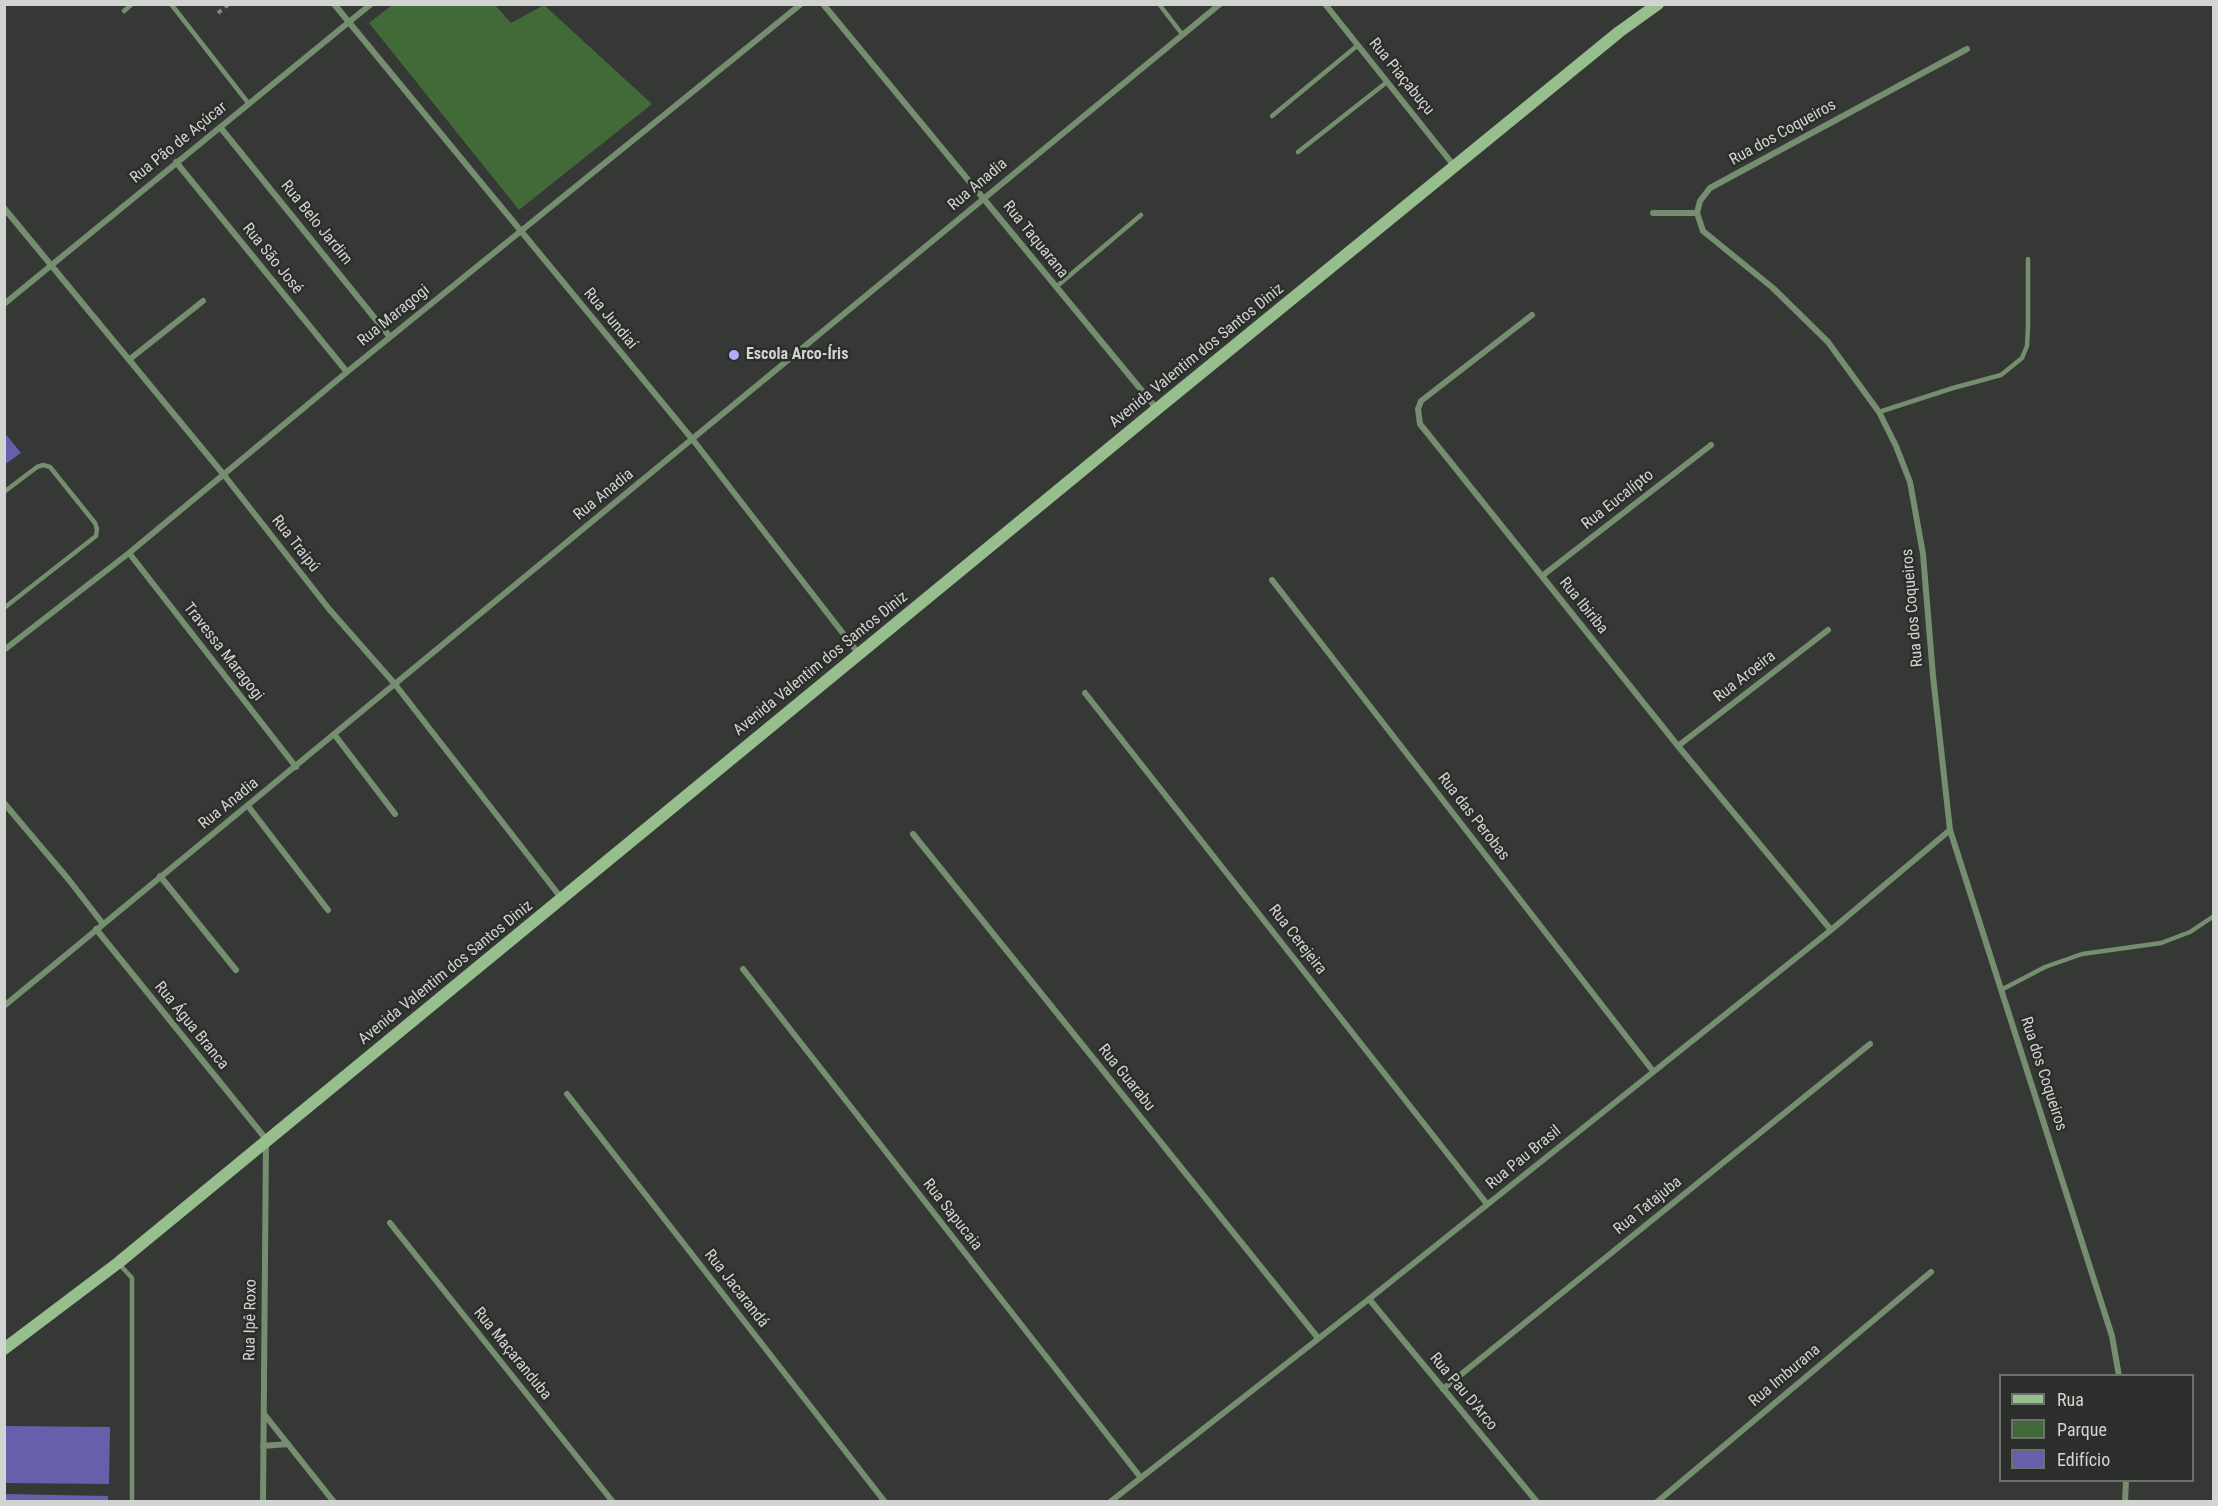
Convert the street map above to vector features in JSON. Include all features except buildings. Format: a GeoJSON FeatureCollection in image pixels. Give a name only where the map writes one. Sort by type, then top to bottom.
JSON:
{"type":"FeatureCollection","features":[{"type":"Feature","properties":{"kind":"street","name":"Rua Jundiaí"},"geometry":{"type":"LineString","coordinates":[[334,4],[693,440],[859,654]]}},
{"type":"Feature","properties":{"kind":"street","name":"Rua Pão de Açúcar"},"geometry":{"type":"LineString","coordinates":[[4,304],[371,4]]}},
{"type":"Feature","properties":{"kind":"street","name":"Rua Maragogi"},"geometry":{"type":"LineString","coordinates":[[4,650],[129,553],[347,372],[801,4]]}},
{"type":"Feature","properties":{"kind":"street","name":"Rua Taquarana"},"geometry":{"type":"LineString","coordinates":[[823,4],[1157,409]]}},
{"type":"Feature","properties":{"kind":"street","name":"Rua Anadia"},"geometry":{"type":"LineString","coordinates":[[4,1006],[1220,4]]}},
{"type":"Feature","properties":{"kind":"street","name":"Rua Piaçabuçu"},"geometry":{"type":"LineString","coordinates":[[1325,4],[1455,167]]}},
{"type":"Feature","properties":{"kind":"street","name":"Avenida Valentim dos Santos Diniz"},"geometry":{"type":"LineString","coordinates":[[7,1344],[118,1263],[266,1139],[563,899],[1157,409],[1619,32],[1659,4]]}},
{"type":"Feature","properties":{"kind":"street","name":"Rua dos Coqueiros"},"geometry":{"type":"LineString","coordinates":[[1967,49],[1710,189],[1700,201],[1697,213],[1703,231],[1773,288],[1828,342],[1879,412],[1896,446],[1910,483],[1923,554],[1933,676],[1950,830],[2112,1336],[2119,1374]]}},
{"type":"Feature","properties":{"kind":"street","name":"Rua Belo Jardim"},"geometry":{"type":"LineString","coordinates":[[220,127],[390,337]]}},
{"type":"Feature","properties":{"kind":"street","name":"Rua São José"},"geometry":{"type":"LineString","coordinates":[[176,162],[347,372]]}},
{"type":"Feature","properties":{"kind":"street","name":"Rua Traipú"},"geometry":{"type":"LineString","coordinates":[[4,208],[224,475],[329,609],[394,683],[563,899]]}},
{"type":"Feature","properties":{"kind":"street"},"geometry":{"type":"LineString","coordinates":[[1653,213],[1697,213]]}},
{"type":"Feature","properties":{"kind":"street"},"geometry":{"type":"LineString","coordinates":[[130,360],[203,301]]}},
{"type":"Feature","properties":{"kind":"street","name":"Rua Ibiriba"},"geometry":{"type":"LineString","coordinates":[[1532,315],[1421,401],[1418,409],[1420,424],[1678,746],[1831,930]]}},
{"type":"Feature","properties":{"kind":"street","name":"Rua Eucalípto"},"geometry":{"type":"LineString","coordinates":[[1542,576],[1711,445]]}},
{"type":"Feature","properties":{"kind":"street","name":"Travessa Maragogi"},"geometry":{"type":"LineString","coordinates":[[129,553],[296,767]]}},
{"type":"Feature","properties":{"kind":"street","name":"Rua das Perobas"},"geometry":{"type":"LineString","coordinates":[[1272,580],[1653,1071]]}},
{"type":"Feature","properties":{"kind":"street","name":"Rua Aroeira"},"geometry":{"type":"LineString","coordinates":[[1678,746],[1828,630]]}},
{"type":"Feature","properties":{"kind":"street","name":"Rua Cerejeira"},"geometry":{"type":"LineString","coordinates":[[1085,693],[1487,1204]]}},
{"type":"Feature","properties":{"kind":"street"},"geometry":{"type":"LineString","coordinates":[[334,734],[395,814]]}},
{"type":"Feature","properties":{"kind":"street"},"geometry":{"type":"LineString","coordinates":[[4,803],[103,924]]}},
{"type":"Feature","properties":{"kind":"street"},"geometry":{"type":"LineString","coordinates":[[248,807],[328,910]]}},
{"type":"Feature","properties":{"kind":"street","name":"Rua Pau Brasil"},"geometry":{"type":"LineString","coordinates":[[1110,1502],[1369,1299],[1831,930],[1950,830]]}},
{"type":"Feature","properties":{"kind":"street","name":"Rua Guarabu"},"geometry":{"type":"LineString","coordinates":[[913,834],[1318,1338]]}},
{"type":"Feature","properties":{"kind":"street"},"geometry":{"type":"LineString","coordinates":[[160,876],[236,970]]}},
{"type":"Feature","properties":{"kind":"street","name":"Rua Água Branca"},"geometry":{"type":"LineString","coordinates":[[96,929],[266,1139]]}},
{"type":"Feature","properties":{"kind":"street","name":"Rua Sapucaia"},"geometry":{"type":"LineString","coordinates":[[743,969],[1141,1478]]}},
{"type":"Feature","properties":{"kind":"street","name":"Rua Tatajuba"},"geometry":{"type":"LineString","coordinates":[[1443,1389],[1870,1044]]}},
{"type":"Feature","properties":{"kind":"street","name":"Rua Jacarandá"},"geometry":{"type":"LineString","coordinates":[[567,1094],[885,1502]]}},
{"type":"Feature","properties":{"kind":"street","name":"Rua Ipê Roxo"},"geometry":{"type":"LineString","coordinates":[[263,1502],[266,1139]]}},
{"type":"Feature","properties":{"kind":"street","name":"Rua Maçaranduba"},"geometry":{"type":"LineString","coordinates":[[390,1224],[613,1502]]}},
{"type":"Feature","properties":{"kind":"street","name":"Rua Imburana"},"geometry":{"type":"LineString","coordinates":[[1657,1502],[1931,1272]]}},
{"type":"Feature","properties":{"kind":"street","name":"Rua Pau D'Arco"},"geometry":{"type":"LineString","coordinates":[[1369,1299],[1537,1502]]}},
{"type":"Feature","properties":{"kind":"street"},"geometry":{"type":"LineString","coordinates":[[264,1414],[334,1502]]}},
{"type":"Feature","properties":{"kind":"street"},"geometry":{"type":"LineString","coordinates":[[263,1446],[288,1444]]}},
{"type":"Feature","properties":{"kind":"street"},"geometry":{"type":"LineString","coordinates":[[2125,1502],[2126,1482]]}},
{"type":"Feature","properties":{"kind":"lane"},"geometry":{"type":"LineString","coordinates":[[124,11],[132,4]]}},
{"type":"Feature","properties":{"kind":"lane"},"geometry":{"type":"LineString","coordinates":[[171,4],[249,104]]}},
{"type":"Feature","properties":{"kind":"lane"},"geometry":{"type":"LineString","coordinates":[[1159,4],[1182,34]]}},
{"type":"Feature","properties":{"kind":"lane"},"geometry":{"type":"LineString","coordinates":[[1272,116],[1358,45]]}},
{"type":"Feature","properties":{"kind":"lane"},"geometry":{"type":"LineString","coordinates":[[1298,152],[1387,82]]}},
{"type":"Feature","properties":{"kind":"lane"},"geometry":{"type":"LineString","coordinates":[[1056,287],[1141,215]]}},
{"type":"Feature","properties":{"kind":"lane"},"geometry":{"type":"LineString","coordinates":[[1879,412],[2001,375],[2022,358],[2027,346],[2028,259]]}},
{"type":"Feature","properties":{"kind":"lane"},"geometry":{"type":"LineString","coordinates":[[4,492],[37,467],[43,465],[50,467],[95,523],[97,529],[96,536],[4,608]]}},
{"type":"Feature","properties":{"kind":"lane"},"geometry":{"type":"LineString","coordinates":[[2001,990],[2045,967],[2082,954],[2161,943],[2190,932],[2214,916]]}},
{"type":"Feature","properties":{"kind":"lane"},"geometry":{"type":"LineString","coordinates":[[118,1263],[132,1278],[132,1502]]}},
{"type":"Feature","properties":{"kind":"path"},"geometry":{"type":"LineString","coordinates":[[218,13],[229,4]]}},
{"type":"Feature","properties":{"kind":"green space"},"geometry":{"type":"Polygon","coordinates":[[[392,5],[495,5],[511,23],[544,5],[652,104],[519,210],[369,23],[392,5]]]}},
{"type":"Feature","properties":{"kind":"place","name":"Escola Arco-Íris"},"geometry":{"type":"Point","coordinates":[734,355]}}]}
